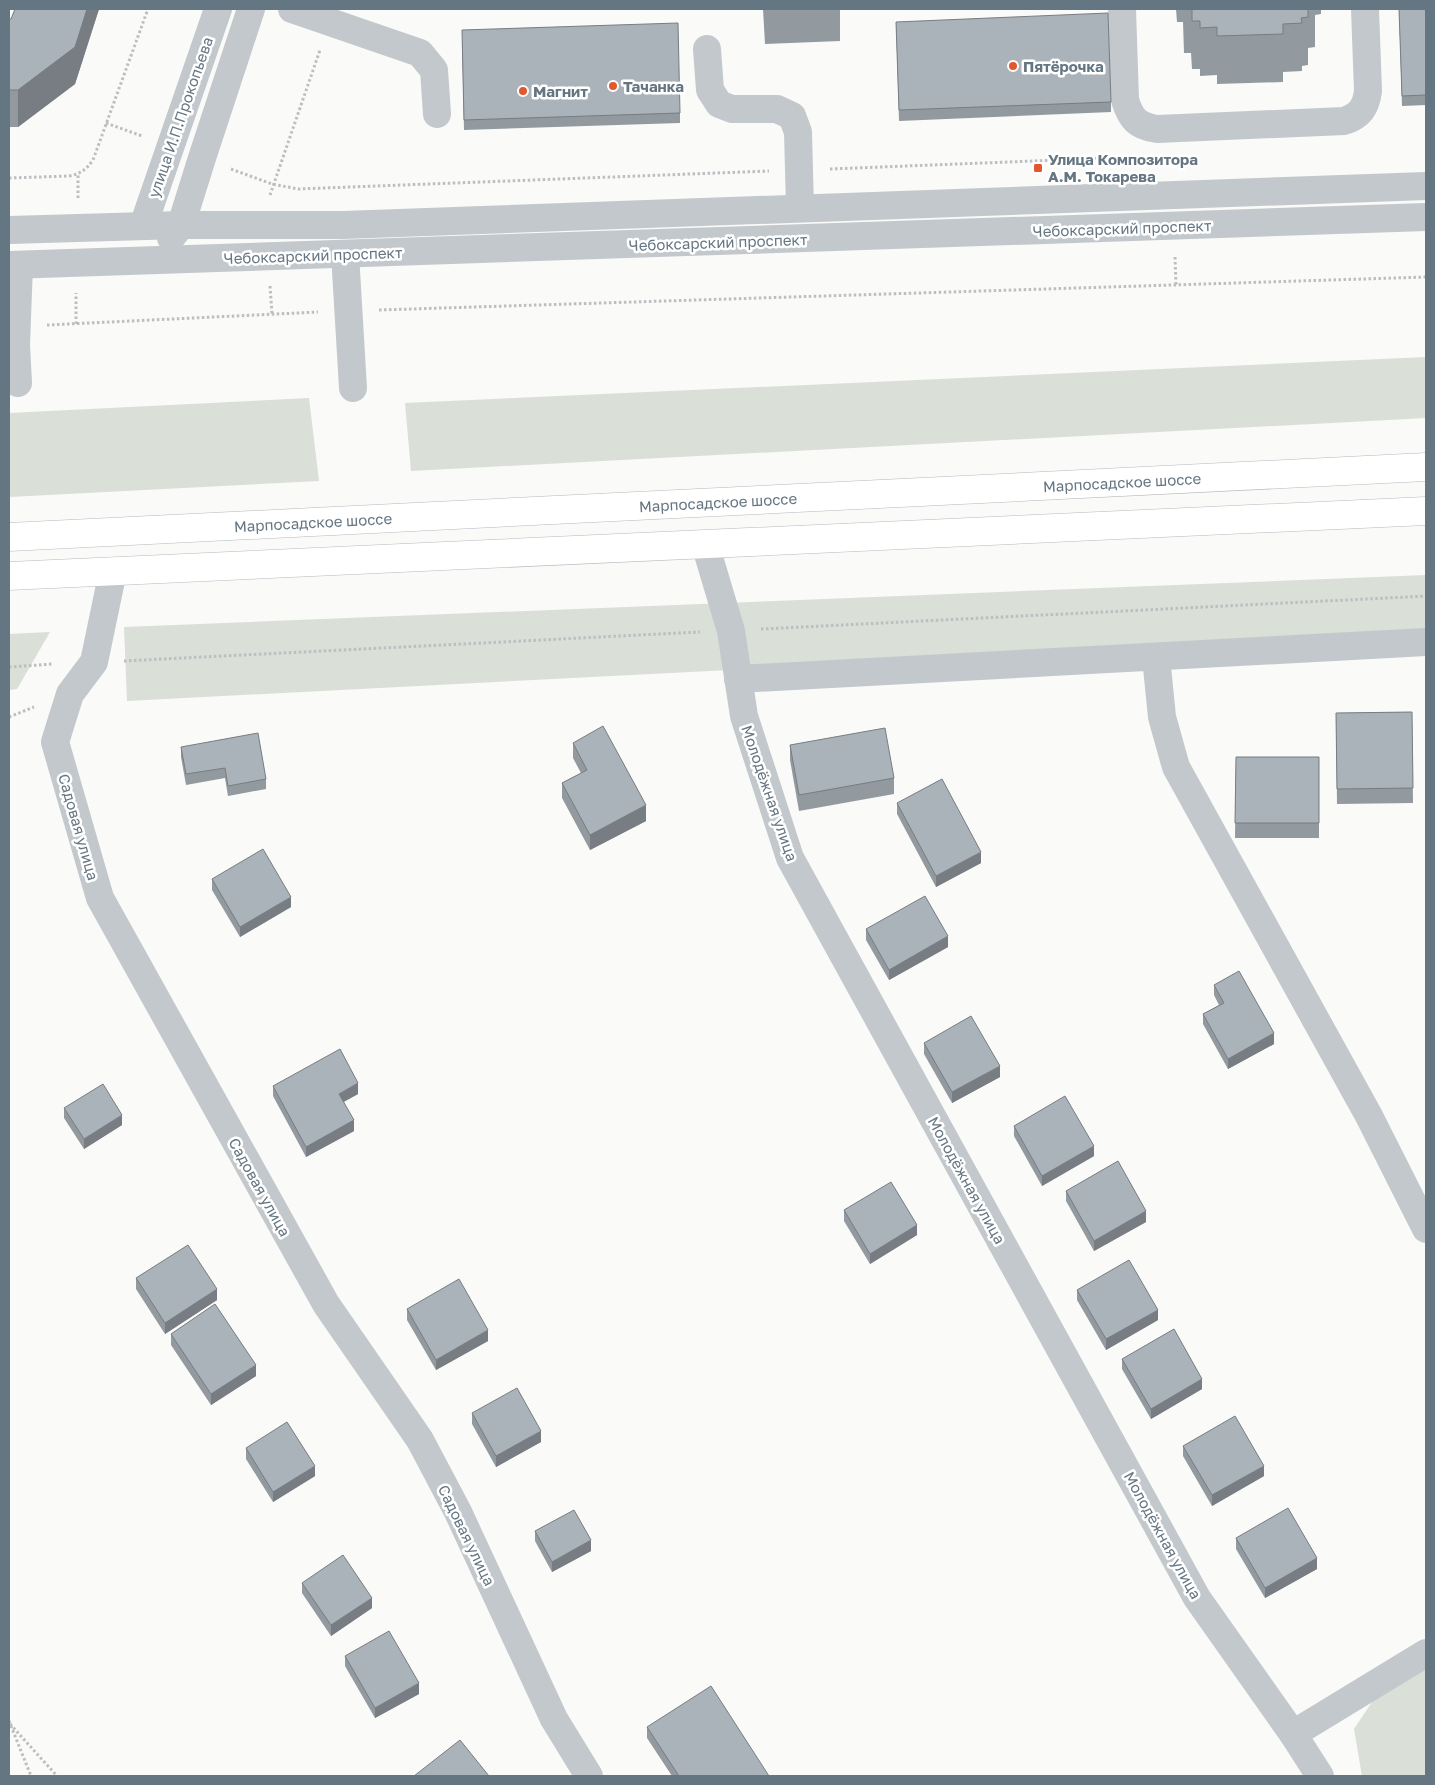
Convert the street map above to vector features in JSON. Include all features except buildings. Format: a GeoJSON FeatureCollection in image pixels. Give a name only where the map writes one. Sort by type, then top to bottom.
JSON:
{"type":"FeatureCollection","features":[{"type":"Feature","properties":{"kind":"main road","name":"Марпосадское шоссе"},"geometry":{"type":"LineString","coordinates":[[9,537],[1426,467]]}},
{"type":"Feature","properties":{"kind":"main road"},"geometry":{"type":"LineString","coordinates":[[9,576],[1426,511]]}},
{"type":"Feature","properties":{"kind":"street","name":"улица И.П.Прокопьева"},"geometry":{"type":"LineString","coordinates":[[143,226],[218,9]]}},
{"type":"Feature","properties":{"kind":"street"},"geometry":{"type":"LineString","coordinates":[[154,259],[181,225],[251,9]]}},
{"type":"Feature","properties":{"kind":"street"},"geometry":{"type":"LineString","coordinates":[[292,9],[420,52],[434,70],[437,114]]}},
{"type":"Feature","properties":{"kind":"street"},"geometry":{"type":"LineString","coordinates":[[1122,9],[1125,100],[1129,114],[1136,122],[1145,127],[1157,129],[1344,122],[1353,118],[1362,111],[1368,91],[1365,9]]}},
{"type":"Feature","properties":{"kind":"street"},"geometry":{"type":"LineString","coordinates":[[707,49],[710,90],[719,104],[732,109],[777,109],[792,116],[798,132],[800,208]]}},
{"type":"Feature","properties":{"kind":"street","name":"Чебоксарский проспект"},"geometry":{"type":"LineString","coordinates":[[9,230],[181,225],[343,224],[1426,186]]}},
{"type":"Feature","properties":{"kind":"street","name":"Чебоксарский проспект"},"geometry":{"type":"LineString","coordinates":[[14,265],[1426,217]]}},
{"type":"Feature","properties":{"kind":"street"},"geometry":{"type":"LineString","coordinates":[[143,226],[154,259]]}},
{"type":"Feature","properties":{"kind":"street"},"geometry":{"type":"LineString","coordinates":[[345,254],[352,388]]}},
{"type":"Feature","properties":{"kind":"street"},"geometry":{"type":"LineString","coordinates":[[14,265],[18,383]]}},
{"type":"Feature","properties":{"kind":"street","name":"Молодёжная улица"},"geometry":{"type":"LineString","coordinates":[[705,544],[731,631],[744,716],[790,858],[1197,1598],[1293,1734],[1320,1776]]}},
{"type":"Feature","properties":{"kind":"street","name":"Садовая улица"},"geometry":{"type":"LineString","coordinates":[[113,571],[94,662],[70,694],[55,742],[100,898],[326,1304],[420,1440],[458,1512],[554,1719],[589,1776]]}},
{"type":"Feature","properties":{"kind":"street"},"geometry":{"type":"LineString","coordinates":[[738,679],[1426,642]]}},
{"type":"Feature","properties":{"kind":"street"},"geometry":{"type":"LineString","coordinates":[[1156,657],[1162,717],[1176,767],[1369,1116],[1426,1229]]}},
{"type":"Feature","properties":{"kind":"street"},"geometry":{"type":"LineString","coordinates":[[1293,1734],[1426,1653]]}},
{"type":"Feature","properties":{"kind":"path"},"geometry":{"type":"LineString","coordinates":[[9,178],[69,176],[78,174],[88,167],[93,160],[148,9]]}},
{"type":"Feature","properties":{"kind":"path"},"geometry":{"type":"LineString","coordinates":[[272,184],[323,44]]}},
{"type":"Feature","properties":{"kind":"path"},"geometry":{"type":"LineString","coordinates":[[106,123],[147,138]]}},
{"type":"Feature","properties":{"kind":"path"},"geometry":{"type":"LineString","coordinates":[[824,169],[1140,157]]}},
{"type":"Feature","properties":{"kind":"path"},"geometry":{"type":"LineString","coordinates":[[230,168],[272,184],[298,189],[774,171]]}},
{"type":"Feature","properties":{"kind":"path"},"geometry":{"type":"LineString","coordinates":[[78,174],[78,201]]}},
{"type":"Feature","properties":{"kind":"path"},"geometry":{"type":"LineString","coordinates":[[1174,256],[1176,285]]}},
{"type":"Feature","properties":{"kind":"path"},"geometry":{"type":"LineString","coordinates":[[372,310],[1426,277]]}},
{"type":"Feature","properties":{"kind":"path"},"geometry":{"type":"LineString","coordinates":[[270,285],[272,314]]}},
{"type":"Feature","properties":{"kind":"path"},"geometry":{"type":"LineString","coordinates":[[76,288],[76,324]]}},
{"type":"Feature","properties":{"kind":"path"},"geometry":{"type":"LineString","coordinates":[[38,325],[327,312]]}},
{"type":"Feature","properties":{"kind":"path"},"geometry":{"type":"LineString","coordinates":[[9,1723],[31,1776]]}},
{"type":"Feature","properties":{"kind":"path"},"geometry":{"type":"LineString","coordinates":[[9,1723],[57,1776]]}},
{"type":"Feature","properties":{"kind":"shaded area"},"geometry":{"type":"Polygon","coordinates":[[[1426,357],[1426,418],[411,471],[405,403],[1426,357]]]}},
{"type":"Feature","properties":{"kind":"shaded area"},"geometry":{"type":"Polygon","coordinates":[[[309,398],[319,481],[9,497],[9,413],[309,398]]]}},
{"type":"Feature","properties":{"kind":"shaded area"},"geometry":{"type":"Polygon","coordinates":[[[1426,575],[1426,634],[127,701],[124,627],[1426,575]]]}},
{"type":"Feature","properties":{"kind":"shaded area"},"geometry":{"type":"Polygon","coordinates":[[[50,632],[17,689],[9,690],[9,634],[50,632]]]}},
{"type":"Feature","properties":{"kind":"shaded area"},"geometry":{"type":"Polygon","coordinates":[[[1426,1665],[1426,1776],[1362,1776],[1354,1729],[1378,1693],[1426,1665]]]}},
{"type":"Feature","properties":{"kind":"place","name":"Пятёрочка"},"geometry":{"type":"Point","coordinates":[1013,66]}},
{"type":"Feature","properties":{"kind":"place","name":"Тачанка"},"geometry":{"type":"Point","coordinates":[613,86]}},
{"type":"Feature","properties":{"kind":"place","name":"Магнит"},"geometry":{"type":"Point","coordinates":[523,91]}},
{"type":"Feature","properties":{"kind":"place","name":"Улица Композитора А.М. Токарева"},"geometry":{"type":"Point","coordinates":[1038,168]}}]}
